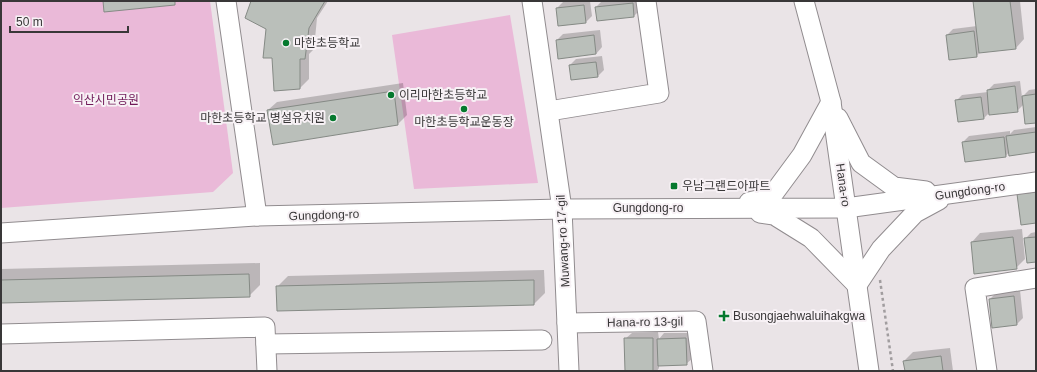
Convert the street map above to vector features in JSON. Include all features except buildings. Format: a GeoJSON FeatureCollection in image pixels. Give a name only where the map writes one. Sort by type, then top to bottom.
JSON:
{"type":"FeatureCollection","features":[{"type":"Feature","properties":{"kind":"street"},"geometry":{"type":"LineString","coordinates":[[226,1],[258,216]]}},
{"type":"Feature","properties":{"kind":"street","name":"Muwang-ro 17-gil"},"geometry":{"type":"LineString","coordinates":[[532,1],[562,209],[569,371]]}},
{"type":"Feature","properties":{"kind":"street"},"geometry":{"type":"LineString","coordinates":[[549,111],[659,93],[646,1]]}},
{"type":"Feature","properties":{"kind":"street","name":"Hana-ro"},"geometry":{"type":"LineString","coordinates":[[804,1],[831,102],[869,371]]}},
{"type":"Feature","properties":{"kind":"street"},"geometry":{"type":"LineString","coordinates":[[831,102],[861,163],[894,187],[949,194]]}},
{"type":"Feature","properties":{"kind":"street"},"geometry":{"type":"LineString","coordinates":[[721,208],[771,197],[802,154],[831,102]]}},
{"type":"Feature","properties":{"kind":"street","name":"Gungdong-ro"},"geometry":{"type":"LineString","coordinates":[[1,233],[258,216],[562,209],[846,208],[1036,182]]}},
{"type":"Feature","properties":{"kind":"street"},"geometry":{"type":"LineString","coordinates":[[721,208],[774,215],[811,238],[857,285],[876,256],[914,213],[949,194]]}},
{"type":"Feature","properties":{"kind":"street"},"geometry":{"type":"LineString","coordinates":[[986,371],[975,288],[1036,278]]}},
{"type":"Feature","properties":{"kind":"street","name":"Hana-ro 13-gil"},"geometry":{"type":"LineString","coordinates":[[567,323],[696,321],[703,371]]}},
{"type":"Feature","properties":{"kind":"street"},"geometry":{"type":"LineString","coordinates":[[1,334],[265,328],[267,371]]}},
{"type":"Feature","properties":{"kind":"street"},"geometry":{"type":"LineString","coordinates":[[266,344],[542,340]]}},
{"type":"Feature","properties":{"kind":"path"},"geometry":{"type":"LineString","coordinates":[[876,256],[893,371]]}},
{"type":"Feature","properties":{"kind":"green space","name":"익산시민공원"},"geometry":{"type":"Polygon","coordinates":[[[1,1],[210,1],[233,173],[213,192],[1,208],[1,1]]]}},
{"type":"Feature","properties":{"kind":"green space","name":"마한초등학교운동장"},"geometry":{"type":"Polygon","coordinates":[[[510,15],[538,183],[414,189],[392,35],[510,15]]]}},
{"type":"Feature","properties":{"kind":"place","name":"마한초등학교"},"geometry":{"type":"Point","coordinates":[286,43]}},
{"type":"Feature","properties":{"kind":"place","name":"이리마한초등학교"},"geometry":{"type":"Point","coordinates":[391,95]}},
{"type":"Feature","properties":{"kind":"place","name":"마한초등학교운동장"},"geometry":{"type":"Point","coordinates":[464,109]}},
{"type":"Feature","properties":{"kind":"place","name":"마한초등학교 병설유치원"},"geometry":{"type":"Point","coordinates":[333,118]}},
{"type":"Feature","properties":{"kind":"place","name":"우남그랜드아파트"},"geometry":{"type":"Point","coordinates":[674,186]}},
{"type":"Feature","properties":{"kind":"place","name":"Busongjaehwaluihakgwa"},"geometry":{"type":"Point","coordinates":[724,316]}}]}
